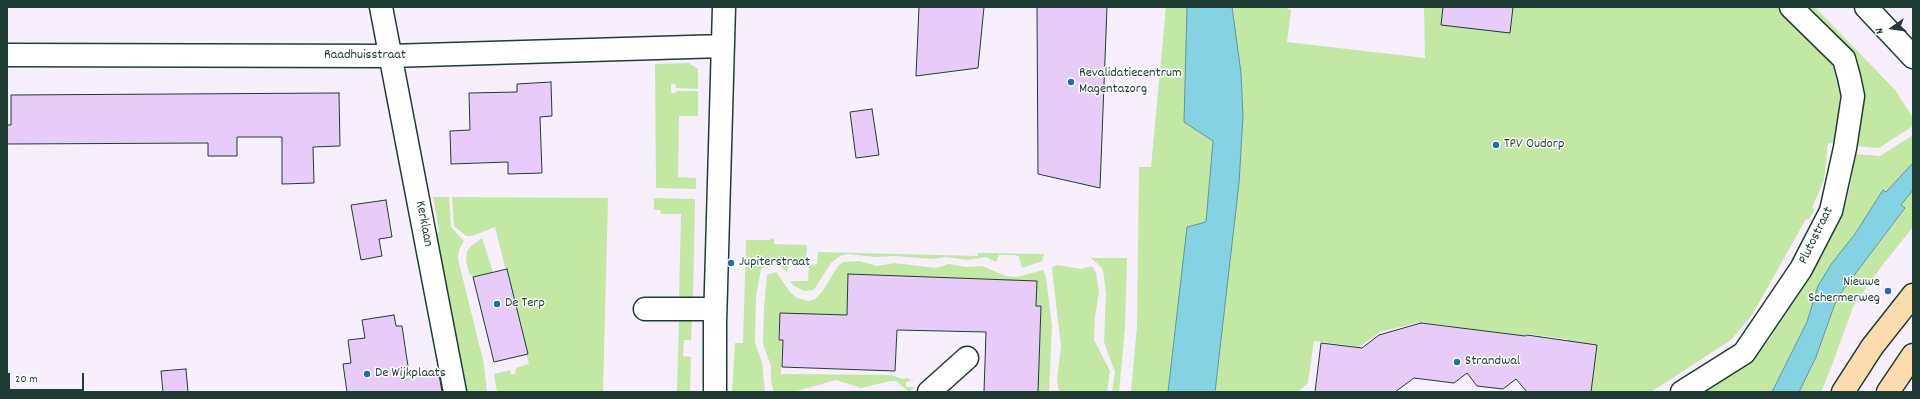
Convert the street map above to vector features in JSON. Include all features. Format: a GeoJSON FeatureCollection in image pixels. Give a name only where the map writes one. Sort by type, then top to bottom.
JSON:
{"type":"FeatureCollection","features":[{"type":"Feature","properties":{"kind":"main road"},"geometry":{"type":"LineString","coordinates":[[1843,392],[1872,347],[1913,295]]}},
{"type":"Feature","properties":{"kind":"main road"},"geometry":{"type":"LineString","coordinates":[[1888,392],[1913,356]]}},
{"type":"Feature","properties":{"kind":"street","name":"Kerklaan"},"geometry":{"type":"LineString","coordinates":[[381,7],[455,392]]}},
{"type":"Feature","properties":{"kind":"street"},"geometry":{"type":"LineString","coordinates":[[715,392],[715,309],[724,7]]}},
{"type":"Feature","properties":{"kind":"street","name":"Plutostraat"},"geometry":{"type":"LineString","coordinates":[[1682,392],[1744,353],[1801,269],[1832,211],[1845,148],[1853,96],[1850,77],[1844,59],[1791,7]]}},
{"type":"Feature","properties":{"kind":"street"},"geometry":{"type":"LineString","coordinates":[[1866,7],[1913,56]]}},
{"type":"Feature","properties":{"kind":"street","name":"Raadhuisstraat"},"geometry":{"type":"LineString","coordinates":[[7,55],[390,56],[723,46]]}},
{"type":"Feature","properties":{"kind":"street"},"geometry":{"type":"LineString","coordinates":[[645,309],[715,309]]}},
{"type":"Feature","properties":{"kind":"street"},"geometry":{"type":"LineString","coordinates":[[929,392],[968,358]]}},
{"type":"Feature","properties":{"kind":"green space"},"geometry":{"type":"Polygon","coordinates":[[[1166,7],[1187,7],[1184,122],[1213,141],[1206,222],[1181,281],[1168,392],[1131,392],[1137,327],[1139,167],[1151,167],[1166,7]]]}},
{"type":"Feature","properties":{"kind":"green space"},"geometry":{"type":"Polygon","coordinates":[[[1232,7],[1285,7],[1291,11],[1287,42],[1425,58],[1424,7],[1777,7],[1830,61],[1841,84],[1836,144],[1828,143],[1824,180],[1812,208],[1815,209],[1809,220],[1806,219],[1752,315],[1731,340],[1651,392],[1591,392],[1597,345],[1569,342],[1567,339],[1527,334],[1524,336],[1421,322],[1380,332],[1359,347],[1314,341],[1308,383],[1298,392],[1215,392],[1239,183],[1243,117],[1241,73],[1232,7]]]}},
{"type":"Feature","properties":{"kind":"green space"},"geometry":{"type":"Polygon","coordinates":[[[1804,7],[1815,7],[1896,91],[1913,118],[1913,126],[1879,148],[1855,146],[1860,103],[1804,7]]]}},
{"type":"Feature","properties":{"kind":"green space"},"geometry":{"type":"Polygon","coordinates":[[[689,63],[698,69],[698,89],[676,88],[675,84],[671,84],[671,93],[675,93],[676,91],[698,91],[698,116],[679,116],[678,177],[696,178],[696,189],[656,188],[655,64],[689,63]]]}},
{"type":"Feature","properties":{"kind":"green space"},"geometry":{"type":"Polygon","coordinates":[[[1913,135],[1913,163],[1886,193],[1883,191],[1855,234],[1832,263],[1818,286],[1807,322],[1772,392],[1703,392],[1745,365],[1771,337],[1839,217],[1847,199],[1855,154],[1880,156],[1913,135]]]}},
{"type":"Feature","properties":{"kind":"green space"},"geometry":{"type":"Polygon","coordinates":[[[1913,190],[1913,227],[1881,267],[1853,307],[1821,392],[1799,392],[1816,357],[1837,298],[1905,209],[1901,205],[1913,190]]]}},
{"type":"Feature","properties":{"kind":"green space"},"geometry":{"type":"Polygon","coordinates":[[[433,197],[449,197],[451,227],[464,241],[459,250],[458,259],[484,364],[487,392],[463,392],[435,236],[439,231],[433,197]]]}},
{"type":"Feature","properties":{"kind":"green space"},"geometry":{"type":"Polygon","coordinates":[[[452,197],[608,198],[603,392],[497,392],[494,374],[510,370],[511,374],[515,374],[516,368],[529,364],[495,227],[472,236],[466,236],[454,226],[452,197]]]}},
{"type":"Feature","properties":{"kind":"green space"},"geometry":{"type":"Polygon","coordinates":[[[654,198],[695,199],[693,301],[679,300],[681,214],[661,214],[660,210],[654,210],[654,198]]]}},
{"type":"Feature","properties":{"kind":"green space"},"geometry":{"type":"Polygon","coordinates":[[[482,238],[493,272],[473,277],[469,273],[466,260],[467,251],[482,238]]]}},
{"type":"Feature","properties":{"kind":"green space"},"geometry":{"type":"Polygon","coordinates":[[[771,238],[774,239],[774,244],[807,245],[806,260],[790,260],[787,272],[776,263],[767,264],[761,269],[756,297],[755,343],[762,362],[765,392],[732,392],[735,343],[743,343],[746,240],[770,240],[771,238]]]}},
{"type":"Feature","properties":{"kind":"green space"},"geometry":{"type":"Polygon","coordinates":[[[818,252],[978,256],[978,253],[1044,254],[1042,261],[1022,268],[1019,257],[1016,255],[999,255],[996,262],[986,257],[967,260],[946,257],[933,259],[894,256],[875,257],[848,254],[840,256],[831,263],[815,288],[812,290],[804,291],[794,286],[790,281],[808,281],[809,265],[817,264],[818,252]]]}},
{"type":"Feature","properties":{"kind":"green space"},"geometry":{"type":"Polygon","coordinates":[[[1091,258],[1127,258],[1125,328],[1119,392],[1112,392],[1115,372],[1104,342],[1106,295],[1104,276],[1102,268],[1091,258]]]}},
{"type":"Feature","properties":{"kind":"green space"},"geometry":{"type":"Polygon","coordinates":[[[859,261],[877,266],[894,263],[936,268],[949,264],[966,267],[982,266],[1006,276],[1017,277],[1043,270],[1046,277],[1052,326],[1049,392],[1038,392],[1041,307],[1036,306],[1036,281],[849,274],[847,302],[850,302],[849,315],[780,314],[778,340],[782,341],[781,374],[891,375],[903,379],[908,378],[911,381],[906,382],[906,387],[915,387],[909,392],[896,381],[890,381],[861,388],[836,380],[793,392],[774,392],[771,381],[771,366],[763,344],[767,275],[776,272],[790,292],[797,298],[809,301],[815,299],[822,292],[838,266],[844,262],[859,261]]]}},
{"type":"Feature","properties":{"kind":"green space"},"geometry":{"type":"Polygon","coordinates":[[[1058,265],[1081,269],[1092,266],[1096,273],[1099,291],[1095,317],[1094,340],[1110,371],[1107,392],[1059,392],[1057,380],[1061,346],[1052,269],[1052,267],[1058,265]]]}},
{"type":"Feature","properties":{"kind":"green space"},"geometry":{"type":"Polygon","coordinates":[[[679,319],[692,319],[691,340],[684,340],[683,356],[691,357],[690,392],[677,392],[679,319]]]}},
{"type":"Feature","properties":{"kind":"water"},"geometry":{"type":"Polygon","coordinates":[[[1187,7],[1232,7],[1241,73],[1243,117],[1239,183],[1215,392],[1168,392],[1187,227],[1206,222],[1213,141],[1184,122],[1187,7]]]}},
{"type":"Feature","properties":{"kind":"water"},"geometry":{"type":"Polygon","coordinates":[[[1913,163],[1913,190],[1901,205],[1905,208],[1837,298],[1816,357],[1799,392],[1772,392],[1807,322],[1818,286],[1832,263],[1855,234],[1883,190],[1886,192],[1913,163]]]}},
{"type":"Feature","properties":{"kind":"building"},"geometry":{"type":"Polygon","coordinates":[[[919,7],[984,7],[978,68],[916,76],[919,7]]]}},
{"type":"Feature","properties":{"kind":"building","name":"Revalidatiecentrum Magentazorg"},"geometry":{"type":"Polygon","coordinates":[[[1037,7],[1107,7],[1100,188],[1038,174],[1037,7]]]}},
{"type":"Feature","properties":{"kind":"building"},"geometry":{"type":"Polygon","coordinates":[[[1443,7],[1513,7],[1510,33],[1441,25],[1443,7]]]}},
{"type":"Feature","properties":{"kind":"building"},"geometry":{"type":"Polygon","coordinates":[[[551,82],[552,116],[540,117],[542,173],[508,174],[508,162],[451,164],[450,131],[470,130],[469,93],[517,92],[517,84],[551,82]]]}},
{"type":"Feature","properties":{"kind":"building"},"geometry":{"type":"Polygon","coordinates":[[[339,93],[340,146],[313,147],[314,183],[282,184],[282,137],[237,137],[237,156],[208,156],[208,143],[7,144],[7,125],[11,125],[11,95],[339,93]]]}},
{"type":"Feature","properties":{"kind":"building"},"geometry":{"type":"Polygon","coordinates":[[[872,109],[879,155],[856,158],[850,112],[872,109]]]}},
{"type":"Feature","properties":{"kind":"building"},"geometry":{"type":"Polygon","coordinates":[[[386,200],[392,237],[379,239],[382,256],[361,260],[351,205],[386,200]]]}},
{"type":"Feature","properties":{"kind":"building"},"geometry":{"type":"Polygon","coordinates":[[[507,269],[528,354],[494,362],[473,277],[507,269]]]}},
{"type":"Feature","properties":{"kind":"building"},"geometry":{"type":"Polygon","coordinates":[[[848,274],[1037,281],[1036,306],[1041,306],[1038,392],[984,392],[986,332],[897,330],[895,371],[782,367],[783,340],[779,340],[780,313],[847,315],[848,274]]]}},
{"type":"Feature","properties":{"kind":"building"},"geometry":{"type":"Polygon","coordinates":[[[394,315],[396,326],[402,326],[409,373],[438,369],[442,392],[347,392],[343,364],[351,363],[348,340],[365,338],[362,320],[394,315]]]}},
{"type":"Feature","properties":{"kind":"building","name":"Strandwal"},"geometry":{"type":"Polygon","coordinates":[[[1421,323],[1525,336],[1527,335],[1597,345],[1591,392],[1527,392],[1516,379],[1503,389],[1477,386],[1467,373],[1454,383],[1414,378],[1395,392],[1315,392],[1321,343],[1362,348],[1379,335],[1421,323]]]}},
{"type":"Feature","properties":{"kind":"building"},"geometry":{"type":"Polygon","coordinates":[[[186,369],[188,392],[163,392],[161,371],[186,369]]]}},
{"type":"Feature","properties":{"kind":"place","name":"Revalidatiecentrum Magentazorg"},"geometry":{"type":"Point","coordinates":[1071,82]}},
{"type":"Feature","properties":{"kind":"place","name":"TPV Oudorp"},"geometry":{"type":"Point","coordinates":[1496,145]}},
{"type":"Feature","properties":{"kind":"place","name":"Jupiterstraat"},"geometry":{"type":"Point","coordinates":[731,263]}},
{"type":"Feature","properties":{"kind":"place","name":"Nieuwe Schermerweg"},"geometry":{"type":"Point","coordinates":[1888,291]}},
{"type":"Feature","properties":{"kind":"place","name":"De Terp"},"geometry":{"type":"Point","coordinates":[497,304]}},
{"type":"Feature","properties":{"kind":"place","name":"Strandwal"},"geometry":{"type":"Point","coordinates":[1457,362]}},
{"type":"Feature","properties":{"kind":"place","name":"De Wijkplaats"},"geometry":{"type":"Point","coordinates":[367,374]}}]}
